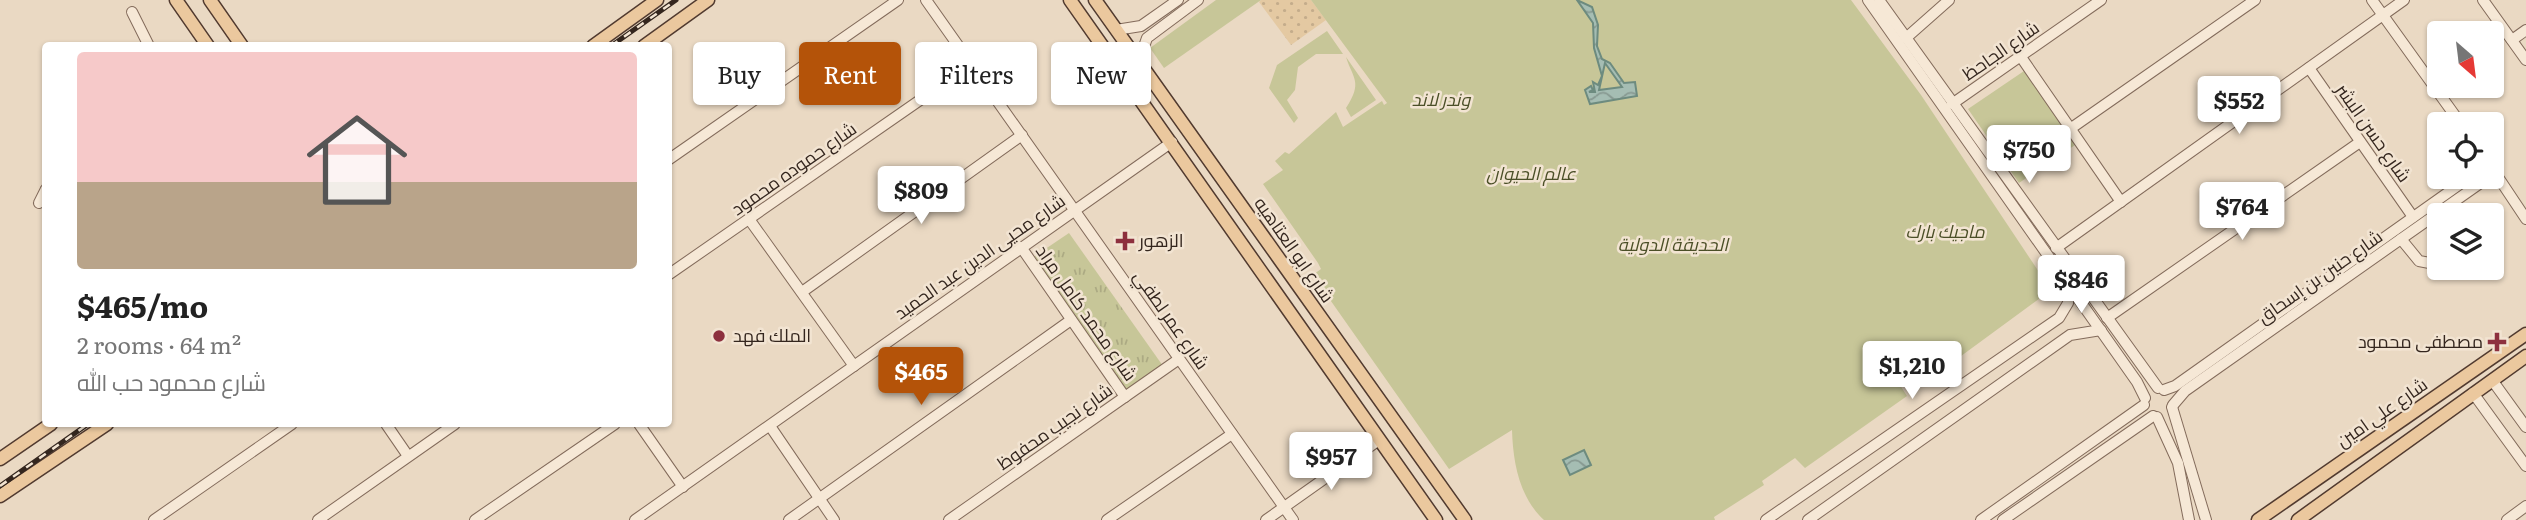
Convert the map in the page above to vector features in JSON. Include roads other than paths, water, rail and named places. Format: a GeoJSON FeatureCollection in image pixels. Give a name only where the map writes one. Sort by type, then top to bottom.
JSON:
{"type":"FeatureCollection","features":[{"type":"Feature","properties":{"kind":"main road"},"geometry":{"type":"LineString","coordinates":[[176,0],[205,42]]}},
{"type":"Feature","properties":{"kind":"main road"},"geometry":{"type":"LineString","coordinates":[[210,0],[239,42]]}},
{"type":"Feature","properties":{"kind":"main road"},"geometry":{"type":"LineString","coordinates":[[602,42],[657,0]]}},
{"type":"Feature","properties":{"kind":"main road"},"geometry":{"type":"LineString","coordinates":[[650,42],[708,0]]}},
{"type":"Feature","properties":{"kind":"main road"},"geometry":{"type":"LineString","coordinates":[[1070,0],[1436,520]]}},
{"type":"Feature","properties":{"kind":"main road","name":"شارع ابو العتاهيه"},"geometry":{"type":"LineString","coordinates":[[1095,0],[1125,42]]}},
{"type":"Feature","properties":{"kind":"main road","name":"شارع ابو العتاهيه"},"geometry":{"type":"LineString","coordinates":[[1151,78],[1465,520]]}},
{"type":"Feature","properties":{"kind":"main road","name":"شارع علي امين"},"geometry":{"type":"LineString","coordinates":[[2258,520],[2526,334]]}},
{"type":"Feature","properties":{"kind":"main road","name":"شارع علي امين"},"geometry":{"type":"LineString","coordinates":[[2298,520],[2526,356]]}},
{"type":"Feature","properties":{"kind":"main road"},"geometry":{"type":"LineString","coordinates":[[0,459],[47,427]]}},
{"type":"Feature","properties":{"kind":"main road"},"geometry":{"type":"LineString","coordinates":[[0,496],[103,427]]}},
{"type":"Feature","properties":{"kind":"street"},"geometry":{"type":"LineString","coordinates":[[672,157],[898,0]]}},
{"type":"Feature","properties":{"kind":"street","name":"شارع عمر لطفي"},"geometry":{"type":"LineString","coordinates":[[926,0],[956,42]]}},
{"type":"Feature","properties":{"kind":"street"},"geometry":{"type":"LineString","coordinates":[[1144,42],[1154,24],[1178,0]]}},
{"type":"Feature","properties":{"kind":"street"},"geometry":{"type":"LineString","coordinates":[[1116,30],[1136,29],[1154,24],[1198,0]]}},
{"type":"Feature","properties":{"kind":"street"},"geometry":{"type":"LineString","coordinates":[[1868,0],[2101,330],[2155,417],[2178,463],[2189,520]]}},
{"type":"Feature","properties":{"kind":"street"},"geometry":{"type":"LineString","coordinates":[[1879,0],[2107,318],[2161,389],[2171,396],[2206,520]]}},
{"type":"Feature","properties":{"kind":"street"},"geometry":{"type":"LineString","coordinates":[[1906,38],[1948,0]]}},
{"type":"Feature","properties":{"kind":"street","name":"شارع الجاحظ"},"geometry":{"type":"LineString","coordinates":[[1952,104],[2101,0]]}},
{"type":"Feature","properties":{"kind":"street"},"geometry":{"type":"LineString","coordinates":[[2070,129],[2255,0]]}},
{"type":"Feature","properties":{"kind":"street"},"geometry":{"type":"LineString","coordinates":[[2372,0],[2452,112]]}},
{"type":"Feature","properties":{"kind":"street"},"geometry":{"type":"LineString","coordinates":[[2056,248],[2404,0]]}},
{"type":"Feature","properties":{"kind":"street"},"geometry":{"type":"LineString","coordinates":[[2483,0],[2526,60]]}},
{"type":"Feature","properties":{"kind":"street"},"geometry":{"type":"LineString","coordinates":[[132,12],[147,42]]}},
{"type":"Feature","properties":{"kind":"street"},"geometry":{"type":"LineString","coordinates":[[2512,40],[2526,30]]}},
{"type":"Feature","properties":{"kind":"street"},"geometry":{"type":"LineString","coordinates":[[2021,57],[2121,201]]}},
{"type":"Feature","properties":{"kind":"street","name":"شارع حسن البشر"},"geometry":{"type":"LineString","coordinates":[[2309,68],[2413,217]]}},
{"type":"Feature","properties":{"kind":"street","name":"شارع حموده محمود"},"geometry":{"type":"LineString","coordinates":[[672,272],[915,104]]}},
{"type":"Feature","properties":{"kind":"street","name":"شارع عمر لطفي"},"geometry":{"type":"LineString","coordinates":[[1001,105],[1293,520]]}},
{"type":"Feature","properties":{"kind":"street"},"geometry":{"type":"LineString","coordinates":[[802,292],[1023,135]]}},
{"type":"Feature","properties":{"kind":"street","name":"شارع محيى الدين عبد الحميد"},"geometry":{"type":"LineString","coordinates":[[635,520],[1172,142]]}},
{"type":"Feature","properties":{"kind":"street"},"geometry":{"type":"LineString","coordinates":[[2107,318],[2360,142]]}},
{"type":"Feature","properties":{"kind":"street","name":"شارع حنين بن إسحاق"},"geometry":{"type":"LineString","coordinates":[[2161,389],[2175,386],[2413,217],[2458,189]]}},
{"type":"Feature","properties":{"kind":"street","name":"شارع حنين بن إسحاق"},"geometry":{"type":"LineString","coordinates":[[2452,203],[2463,189]]}},
{"type":"Feature","properties":{"kind":"street"},"geometry":{"type":"LineString","coordinates":[[2504,189],[2526,219]]}},
{"type":"Feature","properties":{"kind":"street"},"geometry":{"type":"LineString","coordinates":[[39,203],[42,197]]}},
{"type":"Feature","properties":{"kind":"street"},"geometry":{"type":"LineString","coordinates":[[749,219],[854,366]]}},
{"type":"Feature","properties":{"kind":"street","name":"شارع حنين بن إسحاق"},"geometry":{"type":"LineString","coordinates":[[2172,406],[2185,391],[2427,223]]}},
{"type":"Feature","properties":{"kind":"street"},"geometry":{"type":"LineString","coordinates":[[2401,239],[2419,261],[2427,263]]}},
{"type":"Feature","properties":{"kind":"street","name":"شارع محمد كامل مراد"},"geometry":{"type":"LineString","coordinates":[[1021,247],[1125,397]]}},
{"type":"Feature","properties":{"kind":"street"},"geometry":{"type":"LineString","coordinates":[[1766,520],[2059,318],[2068,303],[2069,286]]}},
{"type":"Feature","properties":{"kind":"street"},"geometry":{"type":"LineString","coordinates":[[2059,318],[2069,324],[2070,335]]}},
{"type":"Feature","properties":{"kind":"street"},"geometry":{"type":"LineString","coordinates":[[789,520],[1071,320]]}},
{"type":"Feature","properties":{"kind":"street"},"geometry":{"type":"LineString","coordinates":[[1808,520],[2070,335],[2101,330]]}},
{"type":"Feature","properties":{"kind":"street","name":"شارع نجيب محفوظ"},"geometry":{"type":"LineString","coordinates":[[950,520],[1179,359]]}},
{"type":"Feature","properties":{"kind":"street"},"geometry":{"type":"LineString","coordinates":[[2492,380],[2526,427]]}},
{"type":"Feature","properties":{"kind":"street"},"geometry":{"type":"LineString","coordinates":[[1981,520],[2161,389]]}},
{"type":"Feature","properties":{"kind":"street"},"geometry":{"type":"LineString","coordinates":[[2473,393],[2526,466]]}},
{"type":"Feature","properties":{"kind":"street"},"geometry":{"type":"LineString","coordinates":[[2003,520],[2155,417],[2166,415],[2172,406]]}},
{"type":"Feature","properties":{"kind":"street"},"geometry":{"type":"LineString","coordinates":[[770,426],[834,520]]}},
{"type":"Feature","properties":{"kind":"street"},"geometry":{"type":"LineString","coordinates":[[154,520],[288,427]]}},
{"type":"Feature","properties":{"kind":"street"},"geometry":{"type":"LineString","coordinates":[[388,427],[408,456]]}},
{"type":"Feature","properties":{"kind":"street"},"geometry":{"type":"LineString","coordinates":[[318,520],[451,427]]}},
{"type":"Feature","properties":{"kind":"street"},"geometry":{"type":"LineString","coordinates":[[475,520],[611,427]]}},
{"type":"Feature","properties":{"kind":"street"},"geometry":{"type":"LineString","coordinates":[[641,427],[683,487]]}},
{"type":"Feature","properties":{"kind":"street"},"geometry":{"type":"LineString","coordinates":[[1107,520],[1232,434]]}},
{"type":"Feature","properties":{"kind":"street"},"geometry":{"type":"LineString","coordinates":[[1266,520],[1379,440]]}},
{"type":"Feature","properties":{"kind":"street"},"geometry":{"type":"LineString","coordinates":[[2507,520],[2526,506]]}},
{"type":"Feature","properties":{"kind":"water"},"geometry":{"type":"Polygon","coordinates":[[[1577,0],[1592,7],[1598,25],[1597,46],[1602,59],[1610,63],[1624,83],[1635,82],[1637,96],[1590,104],[1585,90],[1591,86],[1593,90],[1589,92],[1595,92],[1593,82],[1598,85],[1602,76],[1594,48],[1593,23],[1577,0]],[[1605,63],[1599,90],[1622,87],[1605,63]]]}},
{"type":"Feature","properties":{"kind":"water"},"geometry":{"type":"Polygon","coordinates":[[[1584,450],[1591,465],[1570,475],[1563,460],[1584,450]]]}},
{"type":"Feature","properties":{"kind":"railway"},"geometry":{"type":"LineString","coordinates":[[617,42],[676,0]]}},
{"type":"Feature","properties":{"kind":"railway"},"geometry":{"type":"LineString","coordinates":[[0,486],[84,427]]}},
{"type":"Feature","properties":{"kind":"place","name":"الزهور"},"geometry":{"type":"Point","coordinates":[1125,241]}},
{"type":"Feature","properties":{"kind":"place","name":"الملك فهد"},"geometry":{"type":"Point","coordinates":[719,336]}},
{"type":"Feature","properties":{"kind":"place","name":"مصطفى محمود"},"geometry":{"type":"Point","coordinates":[2497,342]}},
{"type":"Feature","properties":{"kind":"park label","name":"وندر لاند"},"geometry":{"type":"Point","coordinates":[1441,100]}},
{"type":"Feature","properties":{"kind":"park label","name":"عالم الحيوان"},"geometry":{"type":"Point","coordinates":[1531,174]}},
{"type":"Feature","properties":{"kind":"park label","name":"ماجيك بارك"},"geometry":{"type":"Point","coordinates":[1945,232]}},
{"type":"Feature","properties":{"kind":"park label","name":"الحديقة الدولية"},"geometry":{"type":"Point","coordinates":[1673,245]}}]}
